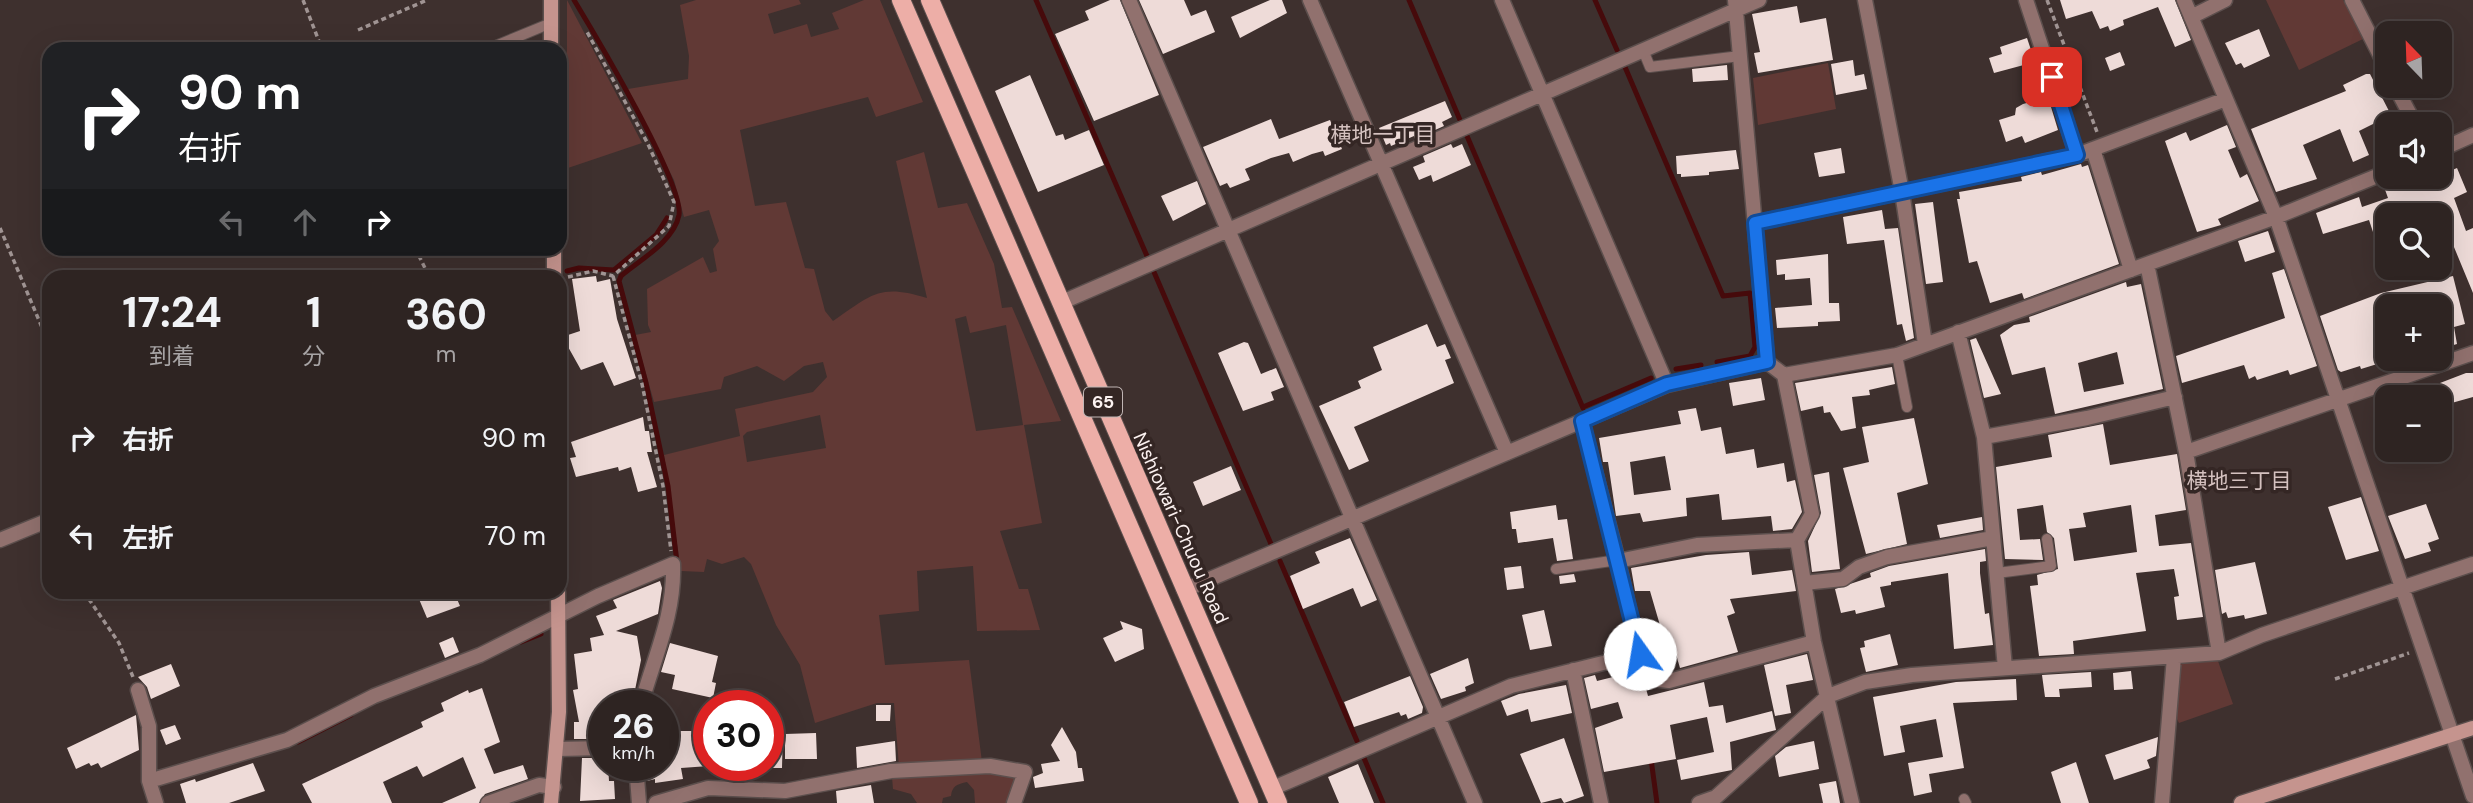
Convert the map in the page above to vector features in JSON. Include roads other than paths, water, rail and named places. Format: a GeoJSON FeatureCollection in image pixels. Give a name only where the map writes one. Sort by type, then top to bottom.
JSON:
{"type":"FeatureCollection","features":[{"type":"Feature","properties":{"kind":"main road"},"geometry":{"type":"LineString","coordinates":[[551,0],[551,42]]}},
{"type":"Feature","properties":{"kind":"main road","name":"65"},"geometry":{"type":"LineString","coordinates":[[901,0],[1245,802]]}},
{"type":"Feature","properties":{"kind":"main road","name":"Nishiowari-Chuou Road"},"geometry":{"type":"LineString","coordinates":[[930,0],[1275,796]]}},
{"type":"Feature","properties":{"kind":"main road"},"geometry":{"type":"LineString","coordinates":[[551,803],[558,749],[558,599]]}},
{"type":"Feature","properties":{"kind":"main road"},"geometry":{"type":"LineString","coordinates":[[2241,803],[2473,728]]}},
{"type":"Feature","properties":{"kind":"street"},"geometry":{"type":"LineString","coordinates":[[1129,0],[1475,803]]}},
{"type":"Feature","properties":{"kind":"street"},"geometry":{"type":"LineString","coordinates":[[1310,0],[1507,453]]}},
{"type":"Feature","properties":{"kind":"street"},"geometry":{"type":"LineString","coordinates":[[1502,0],[1667,384]]}},
{"type":"Feature","properties":{"kind":"street"},"geometry":{"type":"LineString","coordinates":[[1060,303],[1643,50],[1735,5],[1759,0]]}},
{"type":"Feature","properties":{"kind":"street"},"geometry":{"type":"LineString","coordinates":[[1866,0],[1902,192],[1925,345]]}},
{"type":"Feature","properties":{"kind":"street"},"geometry":{"type":"LineString","coordinates":[[2026,0],[2077,155]]}},
{"type":"Feature","properties":{"kind":"street"},"geometry":{"type":"LineString","coordinates":[[2184,0],[2276,217],[2473,796]]}},
{"type":"Feature","properties":{"kind":"street"},"geometry":{"type":"LineString","coordinates":[[2191,17],[2225,0]]}},
{"type":"Feature","properties":{"kind":"street"},"geometry":{"type":"LineString","coordinates":[[2352,0],[2375,45]]}},
{"type":"Feature","properties":{"kind":"street"},"geometry":{"type":"LineString","coordinates":[[1735,5],[1767,362],[1784,375],[1812,514],[1797,540],[1814,642],[1852,803]]}},
{"type":"Feature","properties":{"kind":"street"},"geometry":{"type":"LineString","coordinates":[[1755,223],[2077,155],[2226,99]]}},
{"type":"Feature","properties":{"kind":"street"},"geometry":{"type":"LineString","coordinates":[[2452,145],[2473,135]]}},
{"type":"Feature","properties":{"kind":"street"},"geometry":{"type":"LineString","coordinates":[[2097,147],[2131,270]]}},
{"type":"Feature","properties":{"kind":"street"},"geometry":{"type":"LineString","coordinates":[[1784,375],[1897,355],[2276,217],[2375,177]]}},
{"type":"Feature","properties":{"kind":"street"},"geometry":{"type":"LineString","coordinates":[[2147,264],[2186,452],[2219,653]]}},
{"type":"Feature","properties":{"kind":"street"},"geometry":{"type":"LineString","coordinates":[[1958,332],[1984,437],[2005,668]]}},
{"type":"Feature","properties":{"kind":"street"},"geometry":{"type":"LineString","coordinates":[[2186,452],[2473,352]]}},
{"type":"Feature","properties":{"kind":"street"},"geometry":{"type":"LineString","coordinates":[[1184,590],[1667,384],[1767,362]]}},
{"type":"Feature","properties":{"kind":"street"},"geometry":{"type":"LineString","coordinates":[[1984,437],[2087,418],[2175,397]]}},
{"type":"Feature","properties":{"kind":"street"},"geometry":{"type":"LineString","coordinates":[[1582,421],[1640,654]]}},
{"type":"Feature","properties":{"kind":"street"},"geometry":{"type":"LineString","coordinates":[[0,540],[42,523]]}},
{"type":"Feature","properties":{"kind":"street"},"geometry":{"type":"LineString","coordinates":[[1804,583],[1843,579],[1858,567],[1887,557],[1993,538]]}},
{"type":"Feature","properties":{"kind":"street"},"geometry":{"type":"LineString","coordinates":[[1618,561],[1697,545],[1797,540]]}},
{"type":"Feature","properties":{"kind":"street"},"geometry":{"type":"LineString","coordinates":[[149,780],[287,740],[374,696],[480,655],[598,596],[673,564],[674,592],[668,624],[646,690]]}},
{"type":"Feature","properties":{"kind":"street"},"geometry":{"type":"LineString","coordinates":[[1699,803],[1716,797],[1828,696],[1865,682],[2005,668],[2219,653],[2262,635],[2473,564]]}},
{"type":"Feature","properties":{"kind":"street"},"geometry":{"type":"LineString","coordinates":[[1275,796],[1438,717],[1511,686],[1640,654],[1648,656],[1653,679],[1669,681],[1814,642]]}},
{"type":"Feature","properties":{"kind":"street"},"geometry":{"type":"LineString","coordinates":[[2162,803],[2174,657]]}},
{"type":"Feature","properties":{"kind":"street"},"geometry":{"type":"LineString","coordinates":[[1573,670],[1601,803]]}},
{"type":"Feature","properties":{"kind":"street"},"geometry":{"type":"LineString","coordinates":[[138,690],[149,726],[149,780],[156,803]]}},
{"type":"Feature","properties":{"kind":"street"},"geometry":{"type":"LineString","coordinates":[[558,749],[588,748]]}},
{"type":"Feature","properties":{"kind":"street"},"geometry":{"type":"LineString","coordinates":[[656,803],[708,788],[785,791],[891,771],[989,766],[1025,772],[1014,803]]}},
{"type":"Feature","properties":{"kind":"street"},"geometry":{"type":"LineString","coordinates":[[637,781],[639,803]]}},
{"type":"Feature","properties":{"kind":"street"},"geometry":{"type":"LineString","coordinates":[[488,803],[539,785],[554,787]]}},
{"type":"Feature","properties":{"kind":"lane"},"geometry":{"type":"LineString","coordinates":[[505,42],[551,23]]}},
{"type":"Feature","properties":{"kind":"lane"},"geometry":{"type":"LineString","coordinates":[[1643,50],[1650,67],[1740,56]]}},
{"type":"Feature","properties":{"kind":"lane"},"geometry":{"type":"LineString","coordinates":[[1897,355],[1907,407]]}},
{"type":"Feature","properties":{"kind":"lane"},"geometry":{"type":"LineString","coordinates":[[1997,573],[2051,566],[2047,539]]}},
{"type":"Feature","properties":{"kind":"lane"},"geometry":{"type":"LineString","coordinates":[[1556,569],[1618,561]]}},
{"type":"Feature","properties":{"kind":"waterway"},"geometry":{"type":"LineString","coordinates":[[574,0],[636,108],[668,173],[677,198],[679,215],[670,233],[663,242],[621,276],[619,281],[646,383],[668,486],[677,563]]}},
{"type":"Feature","properties":{"kind":"waterway"},"geometry":{"type":"LineString","coordinates":[[1036,0],[1147,256]]}},
{"type":"Feature","properties":{"kind":"waterway"},"geometry":{"type":"LineString","coordinates":[[1409,0],[1460,120]]}},
{"type":"Feature","properties":{"kind":"waterway"},"geometry":{"type":"LineString","coordinates":[[1595,0],[1617,50]]}},
{"type":"Feature","properties":{"kind":"waterway"},"geometry":{"type":"LineString","coordinates":[[1625,67],[1723,296],[1750,293],[1755,347],[1750,356],[1717,362]]}},
{"type":"Feature","properties":{"kind":"waterway"},"geometry":{"type":"LineString","coordinates":[[1467,136],[1583,408]]}},
{"type":"Feature","properties":{"kind":"waterway"},"geometry":{"type":"LineString","coordinates":[[567,271],[579,268],[614,270],[656,235],[667,218]]}},
{"type":"Feature","properties":{"kind":"waterway"},"geometry":{"type":"LineString","coordinates":[[1154,272],[1271,544]]}},
{"type":"Feature","properties":{"kind":"waterway"},"geometry":{"type":"LineString","coordinates":[[1676,369],[1701,365]]}},
{"type":"Feature","properties":{"kind":"waterway"},"geometry":{"type":"LineString","coordinates":[[1583,407],[1651,378]]}},
{"type":"Feature","properties":{"kind":"waterway"},"geometry":{"type":"LineString","coordinates":[[1280,561],[1357,741]]}},
{"type":"Feature","properties":{"kind":"waterway"},"geometry":{"type":"LineString","coordinates":[[521,642],[541,634]]}},
{"type":"Feature","properties":{"kind":"waterway"},"geometry":{"type":"LineString","coordinates":[[298,742],[351,715]]}},
{"type":"Feature","properties":{"kind":"waterway"},"geometry":{"type":"LineString","coordinates":[[1364,758],[1383,803]]}},
{"type":"Feature","properties":{"kind":"waterway"},"geometry":{"type":"LineString","coordinates":[[1651,759],[1657,803]]}},
{"type":"Feature","properties":{"kind":"district","name":"横地一丁目"},"geometry":{"type":"Point","coordinates":[1383,135]}},
{"type":"Feature","properties":{"kind":"district","name":"横地三丁目"},"geometry":{"type":"Point","coordinates":[2239,481]}}]}
